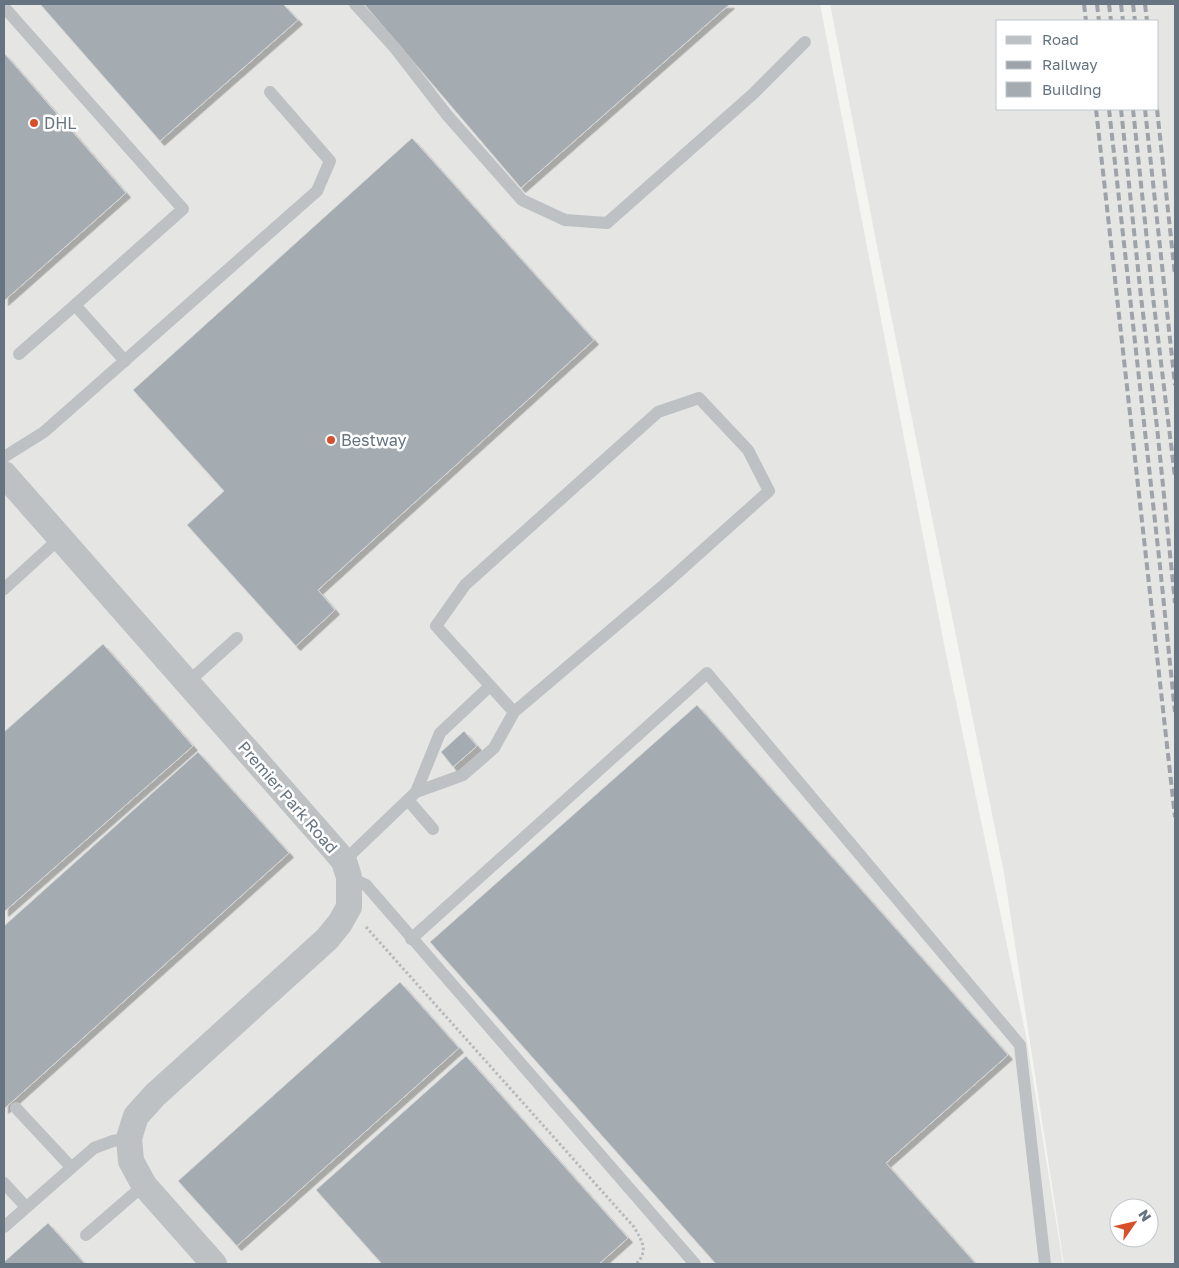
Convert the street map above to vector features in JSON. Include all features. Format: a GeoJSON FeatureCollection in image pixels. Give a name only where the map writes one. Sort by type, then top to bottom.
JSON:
{"type":"FeatureCollection","features":[{"type":"Feature","properties":{"kind":"street","name":"Premier Park Road"},"geometry":{"type":"LineString","coordinates":[[4,474],[332,847],[346,869]]}},
{"type":"Feature","properties":{"kind":"street"},"geometry":{"type":"LineString","coordinates":[[206,1262],[144,1185],[131,1161],[129,1138],[136,1116],[154,1095],[327,939],[340,923],[349,907],[346,869]]}},
{"type":"Feature","properties":{"kind":"lane"},"geometry":{"type":"LineString","coordinates":[[355,4],[395,48],[447,115],[522,200],[565,220],[607,223],[752,94],[804,42]]}},
{"type":"Feature","properties":{"kind":"lane"},"geometry":{"type":"LineString","coordinates":[[4,7],[183,209],[20,354]]}},
{"type":"Feature","properties":{"kind":"lane"},"geometry":{"type":"LineString","coordinates":[[4,457],[44,432],[317,191],[330,161],[270,92]]}},
{"type":"Feature","properties":{"kind":"lane"},"geometry":{"type":"LineString","coordinates":[[75,305],[125,361]]}},
{"type":"Feature","properties":{"kind":"lane"},"geometry":{"type":"LineString","coordinates":[[412,796],[464,775],[494,748],[514,712],[665,584],[769,491],[748,450],[699,398],[658,412],[465,585],[436,626],[514,712]]}},
{"type":"Feature","properties":{"kind":"lane"},"geometry":{"type":"LineString","coordinates":[[4,589],[60,538]]}},
{"type":"Feature","properties":{"kind":"lane"},"geometry":{"type":"LineString","coordinates":[[187,683],[237,638]]}},
{"type":"Feature","properties":{"kind":"lane"},"geometry":{"type":"LineString","coordinates":[[411,938],[707,673],[1020,1045],[1045,1264]]}},
{"type":"Feature","properties":{"kind":"lane"},"geometry":{"type":"LineString","coordinates":[[490,686],[440,733],[412,796],[346,869],[366,885],[695,1264]]}},
{"type":"Feature","properties":{"kind":"lane"},"geometry":{"type":"LineString","coordinates":[[412,796],[433,829]]}},
{"type":"Feature","properties":{"kind":"lane"},"geometry":{"type":"LineString","coordinates":[[16,1108],[71,1167]]}},
{"type":"Feature","properties":{"kind":"lane"},"geometry":{"type":"LineString","coordinates":[[4,1226],[94,1148],[112,1141],[129,1138]]}},
{"type":"Feature","properties":{"kind":"lane"},"geometry":{"type":"LineString","coordinates":[[4,1183],[26,1207]]}},
{"type":"Feature","properties":{"kind":"lane"},"geometry":{"type":"LineString","coordinates":[[86,1235],[144,1185]]}},
{"type":"Feature","properties":{"kind":"path"},"geometry":{"type":"LineString","coordinates":[[349,907],[634,1227],[644,1249],[642,1258],[636,1264]]}},
{"type":"Feature","properties":{"kind":"shaded area"},"geometry":{"type":"Polygon","coordinates":[[[4,4],[820,4],[944,644],[1026,1036],[1063,1264],[4,1264],[4,4]]]}},
{"type":"Feature","properties":{"kind":"shaded area"},"geometry":{"type":"Polygon","coordinates":[[[830,4],[1175,4],[1175,1264],[1064,1264],[1004,873],[830,4]]]}},
{"type":"Feature","properties":{"kind":"building"},"geometry":{"type":"Polygon","coordinates":[[[40,4],[283,4],[298,20],[160,141],[40,4]]]}},
{"type":"Feature","properties":{"kind":"building"},"geometry":{"type":"Polygon","coordinates":[[[364,4],[730,4],[521,188],[364,4]]]}},
{"type":"Feature","properties":{"kind":"building","name":"DHL"},"geometry":{"type":"Polygon","coordinates":[[[4,53],[126,193],[4,301],[4,53]]]}},
{"type":"Feature","properties":{"kind":"building","name":"Bestway"},"geometry":{"type":"Polygon","coordinates":[[[412,138],[594,340],[318,590],[335,610],[296,646],[187,525],[224,491],[133,390],[412,138]]]}},
{"type":"Feature","properties":{"kind":"building"},"geometry":{"type":"Polygon","coordinates":[[[103,644],[193,746],[4,912],[4,732],[103,644]]]}},
{"type":"Feature","properties":{"kind":"building"},"geometry":{"type":"Polygon","coordinates":[[[697,705],[1008,1055],[886,1163],[976,1264],[716,1264],[430,942],[697,705]]]}},
{"type":"Feature","properties":{"kind":"building"},"geometry":{"type":"Polygon","coordinates":[[[464,731],[477,746],[453,767],[441,752],[464,731]]]}},
{"type":"Feature","properties":{"kind":"building"},"geometry":{"type":"Polygon","coordinates":[[[198,752],[289,853],[4,1109],[4,926],[198,752]]]}},
{"type":"Feature","properties":{"kind":"building"},"geometry":{"type":"Polygon","coordinates":[[[400,982],[459,1048],[237,1246],[178,1181],[400,982]]]}},
{"type":"Feature","properties":{"kind":"building"},"geometry":{"type":"Polygon","coordinates":[[[466,1056],[628,1238],[599,1264],[382,1264],[316,1190],[466,1056]]]}},
{"type":"Feature","properties":{"kind":"building"},"geometry":{"type":"Polygon","coordinates":[[[48,1223],[85,1264],[4,1264],[4,1262],[48,1223]]]}},
{"type":"Feature","properties":{"kind":"railway"},"geometry":{"type":"LineString","coordinates":[[1084,4],[1086,20]]}},
{"type":"Feature","properties":{"kind":"railway"},"geometry":{"type":"LineString","coordinates":[[1097,4],[1099,20]]}},
{"type":"Feature","properties":{"kind":"railway"},"geometry":{"type":"LineString","coordinates":[[1109,4],[1111,20]]}},
{"type":"Feature","properties":{"kind":"railway"},"geometry":{"type":"LineString","coordinates":[[1121,4],[1123,20]]}},
{"type":"Feature","properties":{"kind":"railway"},"geometry":{"type":"LineString","coordinates":[[1133,4],[1135,20]]}},
{"type":"Feature","properties":{"kind":"railway"},"geometry":{"type":"LineString","coordinates":[[1145,4],[1147,20]]}},
{"type":"Feature","properties":{"kind":"railway"},"geometry":{"type":"LineString","coordinates":[[1096,110],[1175,817]]}},
{"type":"Feature","properties":{"kind":"railway"},"geometry":{"type":"LineString","coordinates":[[1109,110],[1175,712]]}},
{"type":"Feature","properties":{"kind":"railway"},"geometry":{"type":"LineString","coordinates":[[1121,110],[1175,603]]}},
{"type":"Feature","properties":{"kind":"railway"},"geometry":{"type":"LineString","coordinates":[[1133,110],[1175,477]]}},
{"type":"Feature","properties":{"kind":"railway"},"geometry":{"type":"LineString","coordinates":[[1145,110],[1175,385]]}},
{"type":"Feature","properties":{"kind":"railway"},"geometry":{"type":"LineString","coordinates":[[1157,110],[1175,275]]}},
{"type":"Feature","properties":{"kind":"place","name":"DHL"},"geometry":{"type":"Point","coordinates":[34,123]}},
{"type":"Feature","properties":{"kind":"place","name":"Bestway"},"geometry":{"type":"Point","coordinates":[331,440]}}]}
